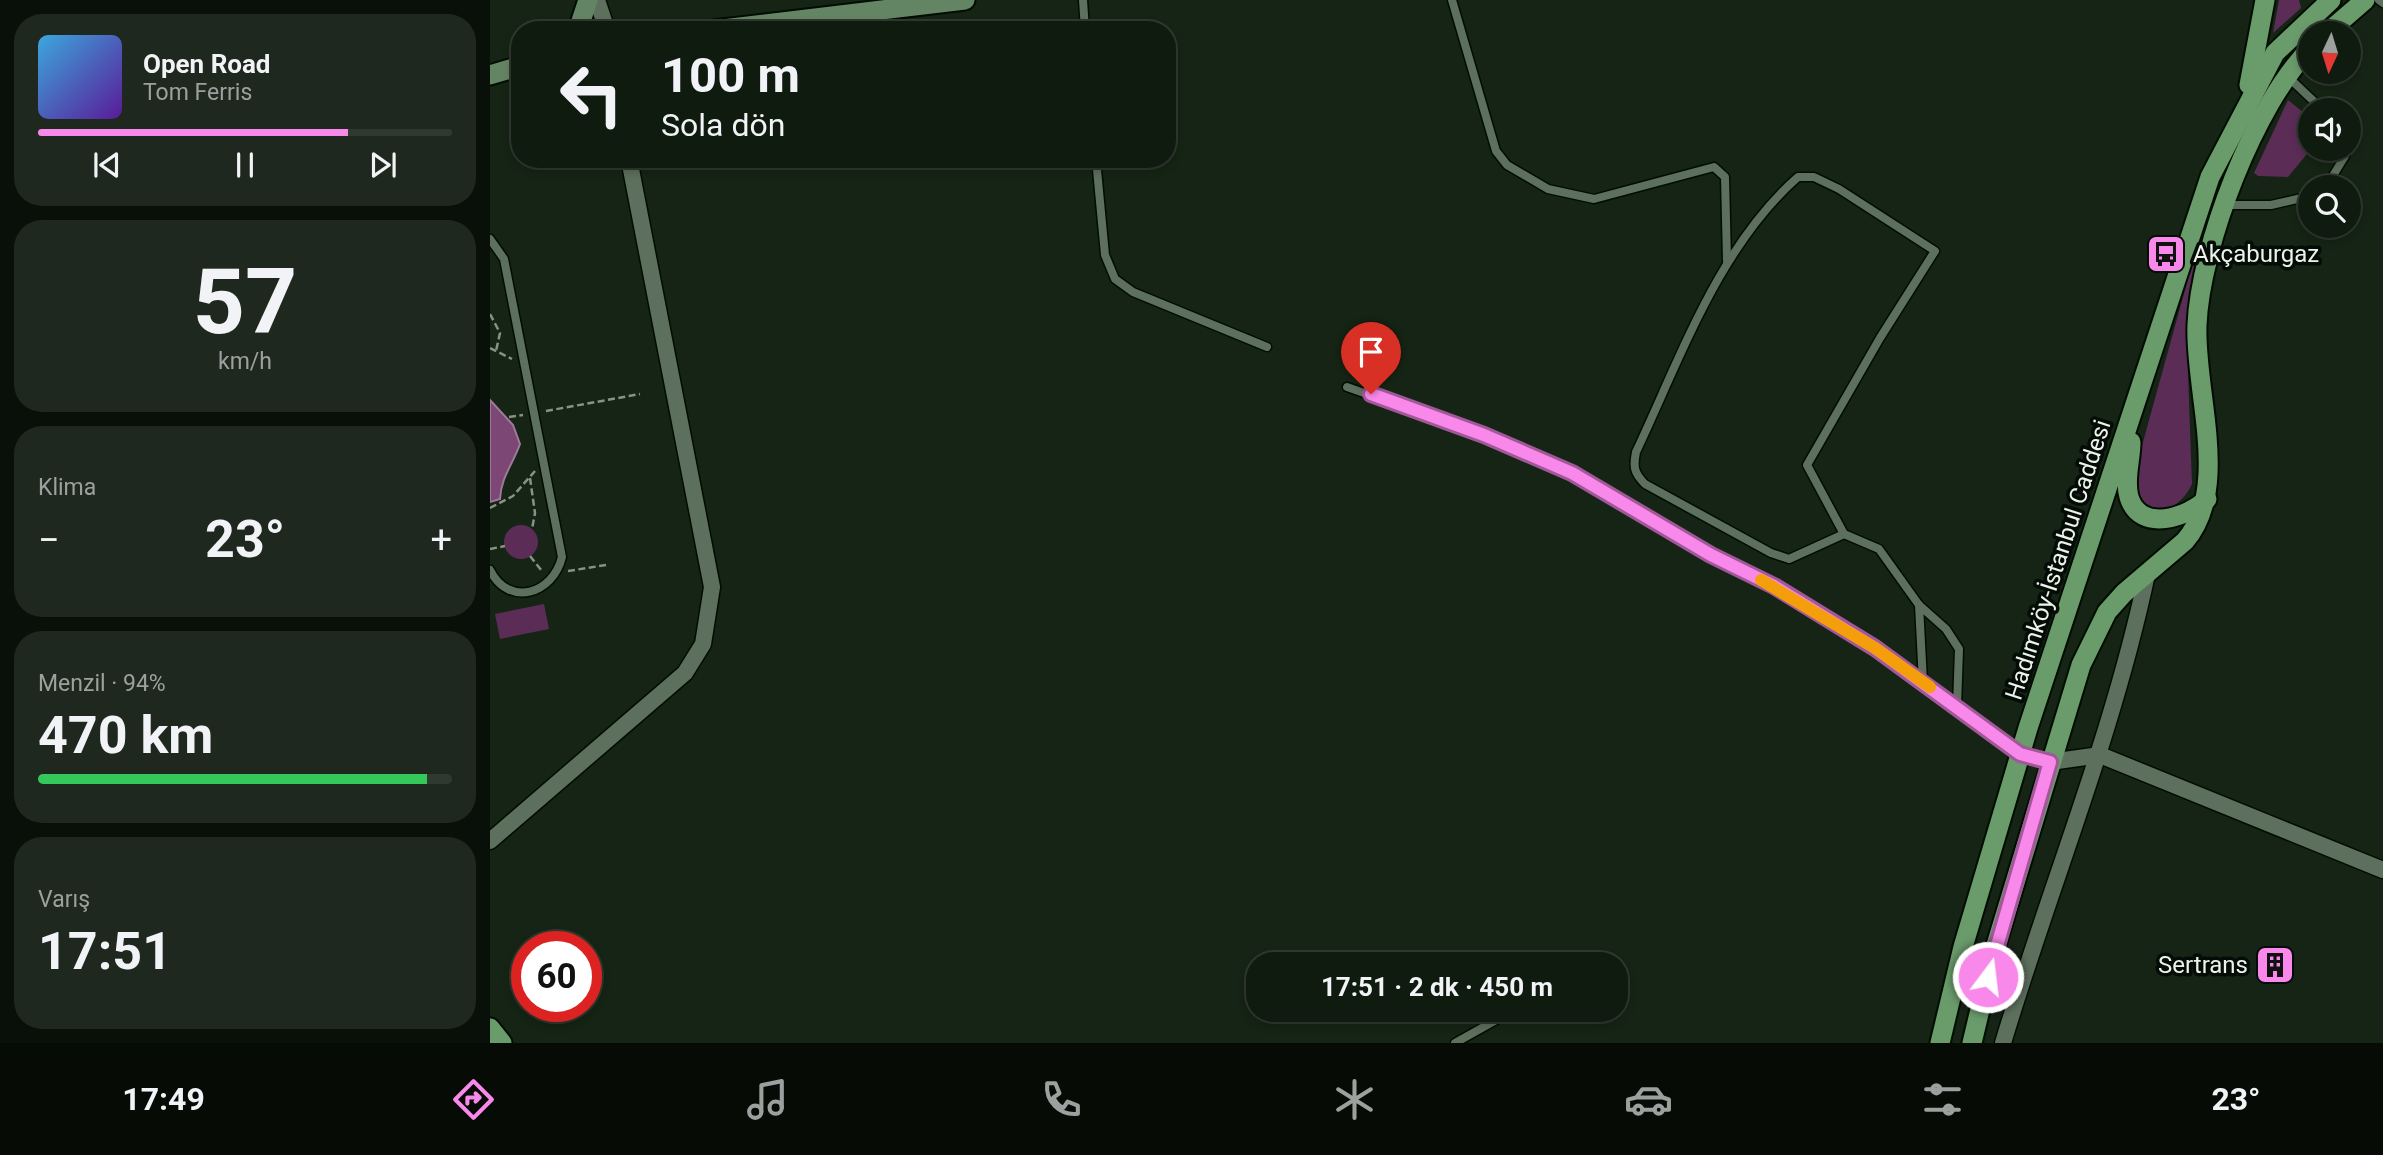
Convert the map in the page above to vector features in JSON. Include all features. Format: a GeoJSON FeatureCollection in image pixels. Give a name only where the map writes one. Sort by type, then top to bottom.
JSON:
{"type":"FeatureCollection","features":[{"type":"Feature","properties":{"kind":"main road"},"geometry":{"type":"LineString","coordinates":[[581,21],[588,0]]}},
{"type":"Feature","properties":{"kind":"main road"},"geometry":{"type":"LineString","coordinates":[[789,21],[965,0]]}},
{"type":"Feature","properties":{"kind":"main road"},"geometry":{"type":"LineString","coordinates":[[2246,103],[2265,0]]}},
{"type":"Feature","properties":{"kind":"main road"},"geometry":{"type":"LineString","coordinates":[[2207,499],[2174,519],[2149,518],[2137,510],[2129,499],[2127,482],[2133,415],[2210,177],[2246,103],[2275,53],[2331,0]]}},
{"type":"Feature","properties":{"kind":"main road"},"geometry":{"type":"LineString","coordinates":[[2341,21],[2365,0]]}},
{"type":"Feature","properties":{"kind":"main road"},"geometry":{"type":"LineString","coordinates":[[1972,1043],[1993,955],[2081,665],[2107,612],[2194,532],[2207,499],[2209,479],[2197,329],[2206,260],[2223,205],[2287,75],[2298,62]]}},
{"type":"Feature","properties":{"kind":"main road"},"geometry":{"type":"LineString","coordinates":[[490,75],[511,69]]}},
{"type":"Feature","properties":{"kind":"main road","name":"Hadımköy-İstanbul Caddesi"},"geometry":{"type":"LineString","coordinates":[[1940,1043],[1963,947],[2020,754],[2133,415]]}},
{"type":"Feature","properties":{"kind":"main road"},"geometry":{"type":"LineString","coordinates":[[2020,754],[2050,762]]}},
{"type":"Feature","properties":{"kind":"main road"},"geometry":{"type":"LineString","coordinates":[[490,1028],[502,1043]]}},
{"type":"Feature","properties":{"kind":"street"},"geometry":{"type":"LineString","coordinates":[[597,0],[604,21]]}},
{"type":"Feature","properties":{"kind":"street"},"geometry":{"type":"LineString","coordinates":[[490,841],[685,673],[704,644],[712,587],[631,168]]}},
{"type":"Feature","properties":{"kind":"street"},"geometry":{"type":"LineString","coordinates":[[2003,1043],[2044,911],[2100,755],[2131,650],[2147,574]]}},
{"type":"Feature","properties":{"kind":"street"},"geometry":{"type":"LineString","coordinates":[[2050,762],[2100,755],[2383,870]]}},
{"type":"Feature","properties":{"kind":"lane"},"geometry":{"type":"LineString","coordinates":[[1083,0],[1084,21]]}},
{"type":"Feature","properties":{"kind":"lane"},"geometry":{"type":"LineString","coordinates":[[1452,0],[1496,151],[1507,165],[1548,189],[1594,199],[1714,167],[1725,177],[1727,261]]}},
{"type":"Feature","properties":{"kind":"lane"},"geometry":{"type":"LineString","coordinates":[[2379,0],[2383,3]]}},
{"type":"Feature","properties":{"kind":"lane"},"geometry":{"type":"LineString","coordinates":[[2287,75],[2311,98]]}},
{"type":"Feature","properties":{"kind":"lane"},"geometry":{"type":"LineString","coordinates":[[1098,168],[1105,255],[1115,279],[1133,292],[1267,347]]}},
{"type":"Feature","properties":{"kind":"lane"},"geometry":{"type":"LineString","coordinates":[[1844,534],[1789,559],[1771,553],[1645,484],[1635,474],[1636,452],[1727,261],[1774,198],[1798,177],[1814,177],[1839,189],[1936,251],[1880,338],[1807,466],[1844,534],[1879,549],[1919,605],[1946,629],[1959,649],[1957,706]]}},
{"type":"Feature","properties":{"kind":"lane"},"geometry":{"type":"LineString","coordinates":[[2223,205],[2271,205],[2298,199]]}},
{"type":"Feature","properties":{"kind":"lane"},"geometry":{"type":"LineString","coordinates":[[490,239],[504,258],[562,557],[559,569],[543,588],[520,592],[498,582],[490,570]]}},
{"type":"Feature","properties":{"kind":"lane"},"geometry":{"type":"LineString","coordinates":[[1347,387],[1472,430],[1572,473],[1711,555],[1774,586],[1875,648],[2020,754]]}},
{"type":"Feature","properties":{"kind":"lane"},"geometry":{"type":"LineString","coordinates":[[1919,605],[1923,682]]}},
{"type":"Feature","properties":{"kind":"lane"},"geometry":{"type":"LineString","coordinates":[[1455,1043],[1493,1022]]}},
{"type":"Feature","properties":{"kind":"path"},"geometry":{"type":"LineString","coordinates":[[490,314],[495,318],[500,333],[496,351]]}},
{"type":"Feature","properties":{"kind":"path"},"geometry":{"type":"LineString","coordinates":[[490,348],[526,370]]}},
{"type":"Feature","properties":{"kind":"path"},"geometry":{"type":"LineString","coordinates":[[509,417],[640,394]]}},
{"type":"Feature","properties":{"kind":"path"},"geometry":{"type":"LineString","coordinates":[[490,508],[513,496],[543,458]]}},
{"type":"Feature","properties":{"kind":"path"},"geometry":{"type":"LineString","coordinates":[[530,477],[535,513],[533,529]]}},
{"type":"Feature","properties":{"kind":"path"},"geometry":{"type":"LineString","coordinates":[[490,549],[505,546]]}},
{"type":"Feature","properties":{"kind":"shaded area"},"geometry":{"type":"Polygon","coordinates":[[[2279,0],[2299,0],[2301,8],[2273,33],[2279,0]]]}},
{"type":"Feature","properties":{"kind":"shaded area"},"geometry":{"type":"Polygon","coordinates":[[[2288,100],[2298,108],[2298,161],[2301,161],[2288,177],[2258,176],[2254,173],[2288,100]]]}},
{"type":"Feature","properties":{"kind":"shaded area"},"geometry":{"type":"Polygon","coordinates":[[[2199,239],[2203,240],[2186,318],[2192,484],[2176,504],[2161,511],[2154,510],[2146,507],[2138,496],[2135,471],[2199,239]]]}},
{"type":"Feature","properties":{"kind":"shaded area"},"geometry":{"type":"Polygon","coordinates":[[[490,400],[513,425],[520,444],[505,477],[500,499],[490,502],[490,400]]]}},
{"type":"Feature","properties":{"kind":"shaded area"},"geometry":{"type":"Polygon","coordinates":[[[521,525],[533,530],[538,542],[533,554],[521,559],[509,554],[504,542],[509,530],[521,525]]]}},
{"type":"Feature","properties":{"kind":"shaded area"},"geometry":{"type":"Polygon","coordinates":[[[544,604],[549,629],[500,639],[495,614],[544,604]]]}},
{"type":"Feature","properties":{"kind":"slow traffic"},"geometry":{"type":"LineString","coordinates":[[1761,580],[1875,648],[1930,687]]}},
{"type":"Feature","properties":{"kind":"place","name":"Akçaburgaz"},"geometry":{"type":"Point","coordinates":[2166,254]}},
{"type":"Feature","properties":{"kind":"place","name":"Sertrans"},"geometry":{"type":"Point","coordinates":[2275,965]}},
{"type":"Feature","properties":{"kind":"route"},"geometry":{"type":"LineString","coordinates":[[1371,394],[1484,435],[1572,473],[1711,555],[1774,586],[1875,648],[1998,735],[2020,754],[2050,762],[1988,977]]}}]}
